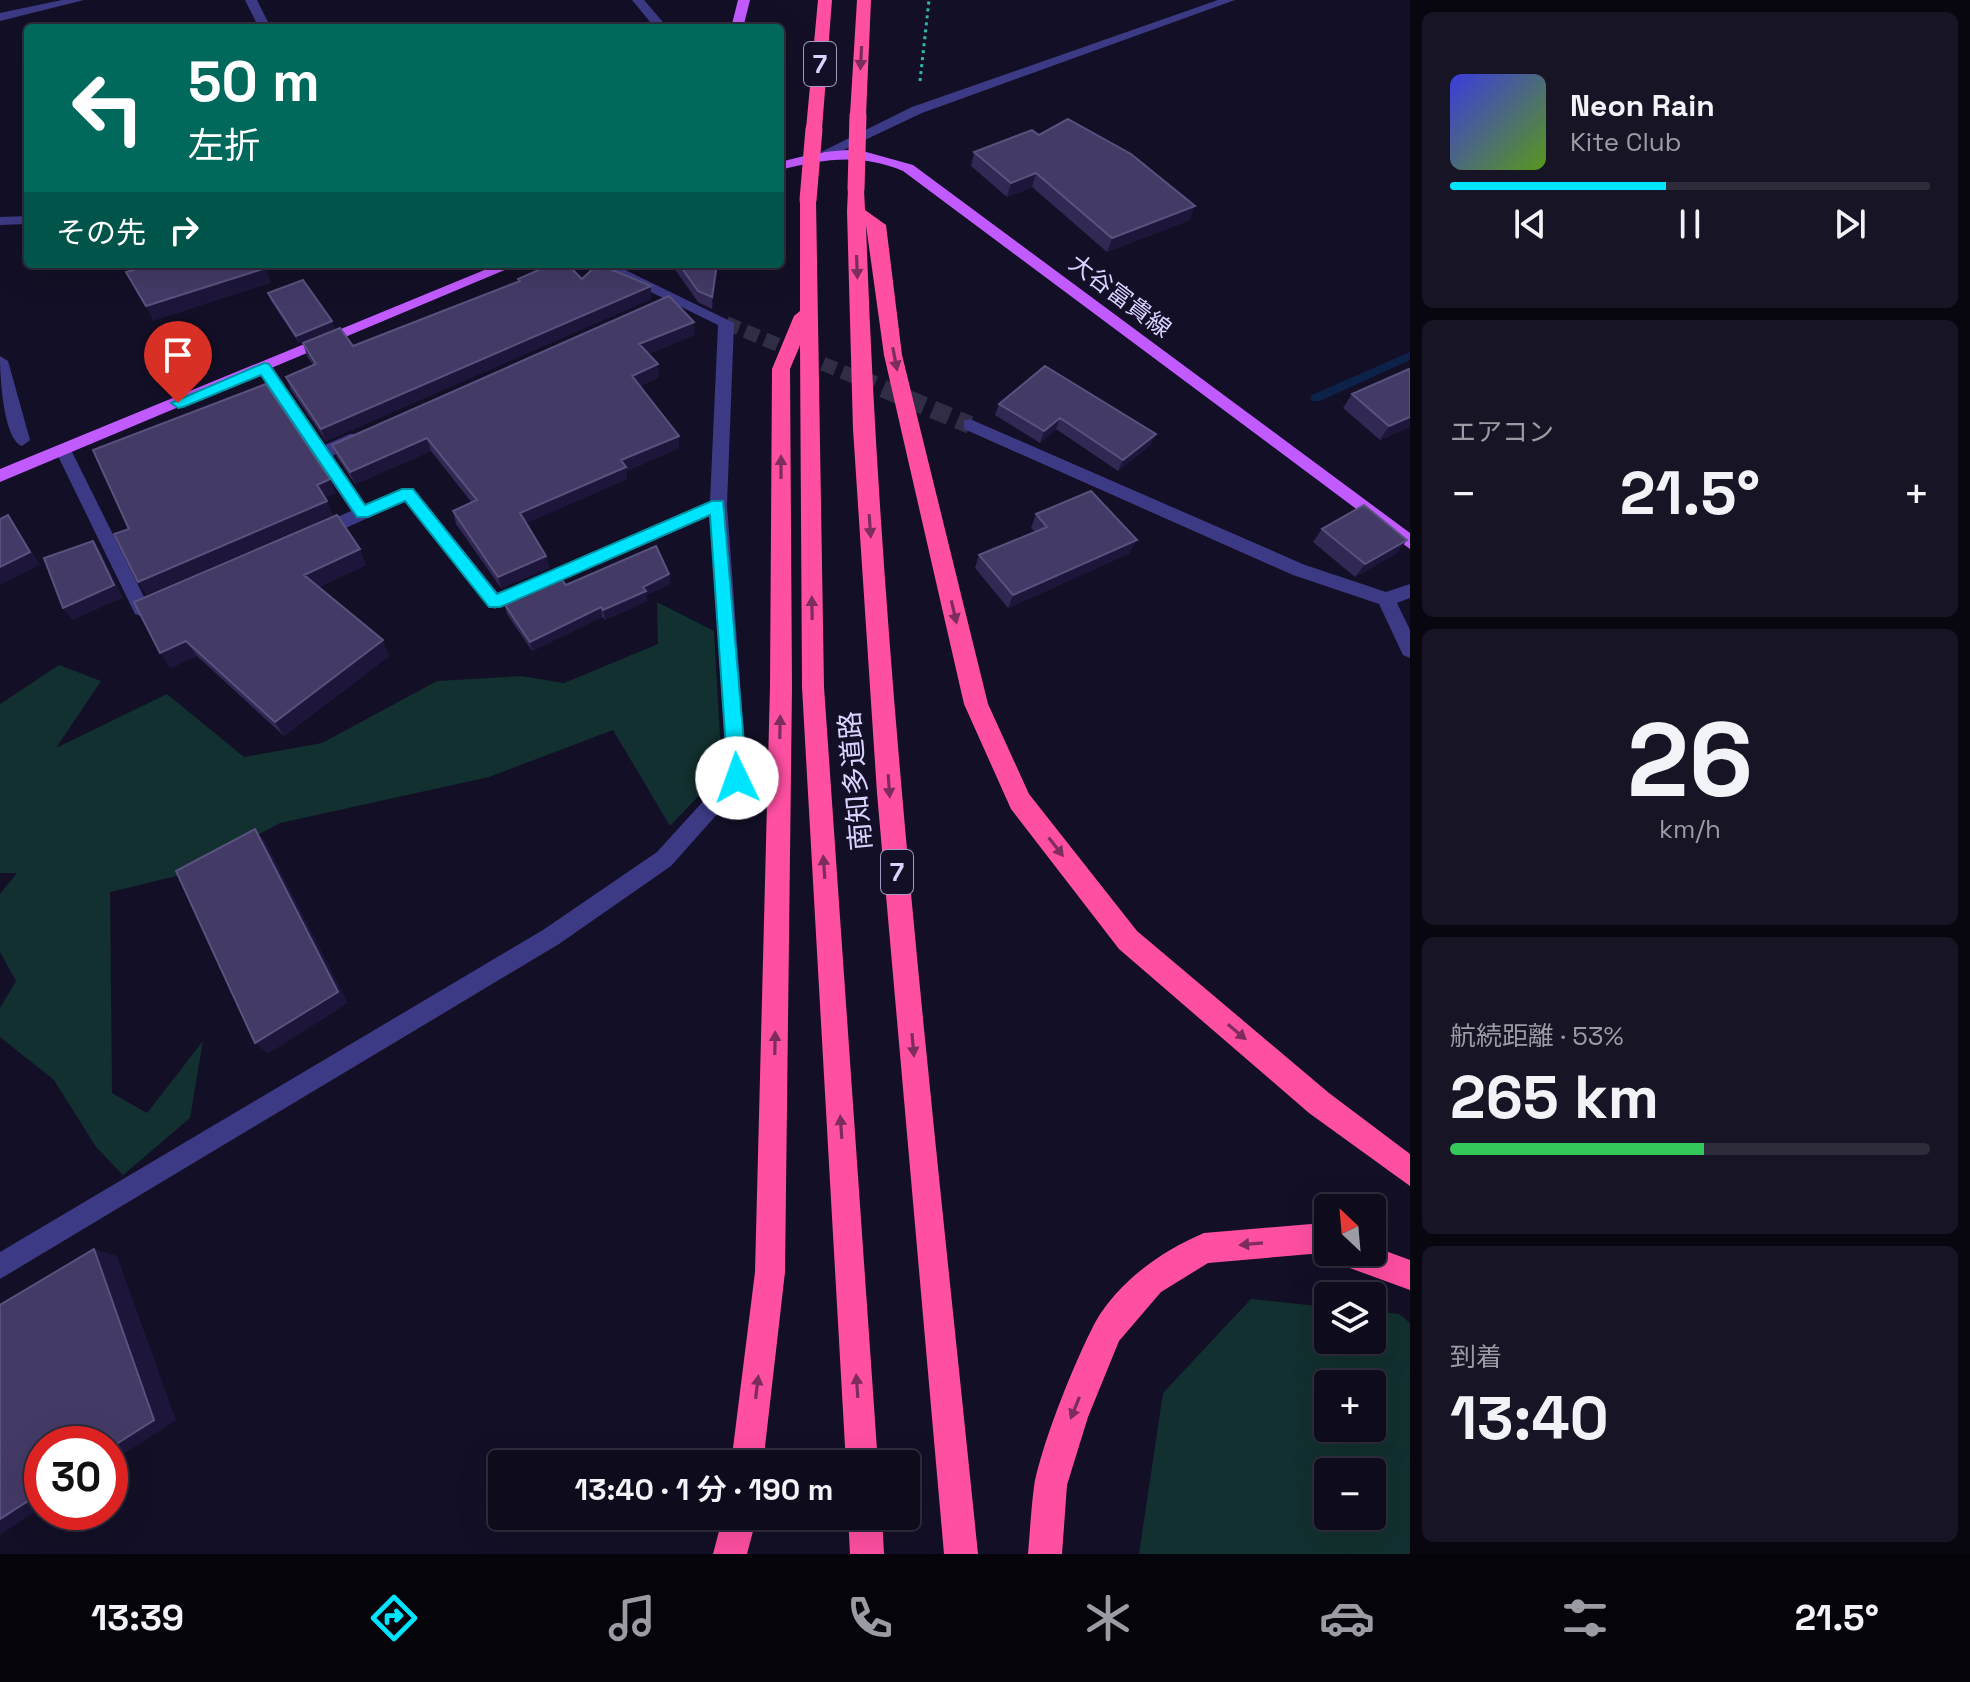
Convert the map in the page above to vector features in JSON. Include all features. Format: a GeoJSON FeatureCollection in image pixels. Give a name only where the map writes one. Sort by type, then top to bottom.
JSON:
{"type":"FeatureCollection","features":[{"type":"Feature","properties":{"kind":"highway","name":"南知多道路"},"geometry":{"type":"LineString","coordinates":[[825,0],[808,200],[806,308],[813,687],[861,1450]]}},
{"type":"Feature","properties":{"kind":"highway","name":"南知多道路"},"geometry":{"type":"LineString","coordinates":[[864,0],[855,200],[863,429],[889,793],[961,1554]]}},
{"type":"Feature","properties":{"kind":"highway"},"geometry":{"type":"LineString","coordinates":[[855,200],[877,225],[893,355],[976,704],[1020,801],[1128,940],[1319,1103],[1410,1172]]}},
{"type":"Feature","properties":{"kind":"highway"},"geometry":{"type":"LineString","coordinates":[[749,1450],[770,1272],[781,687],[781,369],[806,308]]}},
{"type":"Feature","properties":{"kind":"highway"},"geometry":{"type":"LineString","coordinates":[[1045,1554],[1051,1485],[1072,1417],[1108,1330],[1150,1281],[1204,1248],[1314,1240]]}},
{"type":"Feature","properties":{"kind":"highway"},"geometry":{"type":"LineString","coordinates":[[1385,1266],[1410,1275]]}},
{"type":"Feature","properties":{"kind":"highway"},"geometry":{"type":"LineString","coordinates":[[730,1554],[736,1530]]}},
{"type":"Feature","properties":{"kind":"highway"},"geometry":{"type":"LineString","coordinates":[[866,1530],[867,1554]]}},
{"type":"Feature","properties":{"kind":"main road"},"geometry":{"type":"LineString","coordinates":[[738,24],[744,0]]}},
{"type":"Feature","properties":{"kind":"main road","name":"大谷富貴線"},"geometry":{"type":"LineString","coordinates":[[784,165],[828,152],[880,155],[908,168],[1410,542]]}},
{"type":"Feature","properties":{"kind":"main road"},"geometry":{"type":"LineString","coordinates":[[0,476],[502,268]]}},
{"type":"Feature","properties":{"kind":"street"},"geometry":{"type":"LineString","coordinates":[[0,17],[78,0]]}},
{"type":"Feature","properties":{"kind":"street"},"geometry":{"type":"LineString","coordinates":[[251,0],[263,24]]}},
{"type":"Feature","properties":{"kind":"street"},"geometry":{"type":"LineString","coordinates":[[638,0],[659,24]]}},
{"type":"Feature","properties":{"kind":"street"},"geometry":{"type":"LineString","coordinates":[[828,152],[917,110],[1229,0]]}},
{"type":"Feature","properties":{"kind":"street"},"geometry":{"type":"LineString","coordinates":[[1,223],[24,220]]}},
{"type":"Feature","properties":{"kind":"street"},"geometry":{"type":"LineString","coordinates":[[0,1266],[551,937],[664,859],[737,778],[718,505],[726,323],[666,301],[608,268]]}},
{"type":"Feature","properties":{"kind":"street"},"geometry":{"type":"LineString","coordinates":[[0,361],[22,440]]}},
{"type":"Feature","properties":{"kind":"street"},"geometry":{"type":"LineString","coordinates":[[264,368],[362,513]]}},
{"type":"Feature","properties":{"kind":"street"},"geometry":{"type":"LineString","coordinates":[[970,425],[1299,570],[1386,599],[1410,591]]}},
{"type":"Feature","properties":{"kind":"street"},"geometry":{"type":"LineString","coordinates":[[323,453],[367,433]]}},
{"type":"Feature","properties":{"kind":"street"},"geometry":{"type":"LineString","coordinates":[[63,450],[141,609],[169,597]]}},
{"type":"Feature","properties":{"kind":"street"},"geometry":{"type":"LineString","coordinates":[[307,537],[408,493],[495,602],[718,505]]}},
{"type":"Feature","properties":{"kind":"street"},"geometry":{"type":"LineString","coordinates":[[1386,599],[1410,650]]}},
{"type":"Feature","properties":{"kind":"path"},"geometry":{"type":"LineString","coordinates":[[917,110],[929,0]]}},
{"type":"Feature","properties":{"kind":"green space"},"geometry":{"type":"Polygon","coordinates":[[[657,602],[714,631],[722,771],[670,826],[613,730],[489,777],[280,823],[185,874],[110,892],[112,1093],[147,1113],[203,1041],[190,1118],[123,1175],[96,1147],[54,1080],[0,1037],[0,1008],[16,981],[0,952],[0,894],[17,873],[0,873],[0,704],[59,665],[101,681],[56,748],[167,694],[244,757],[322,743],[437,681],[521,676],[564,683],[658,644],[657,602]]]}},
{"type":"Feature","properties":{"kind":"green space"},"geometry":{"type":"Polygon","coordinates":[[[1251,1299],[1314,1306],[1314,1354],[1386,1354],[1386,1313],[1399,1314],[1410,1323],[1410,1554],[1139,1554],[1163,1393],[1251,1299]]]}},
{"type":"Feature","properties":{"kind":"building"},"geometry":{"type":"Polygon","coordinates":[[[1068,119],[1131,154],[1195,206],[1112,238],[1036,173],[1011,183],[974,152],[1032,130],[1039,135],[1068,119]]]}},
{"type":"Feature","properties":{"kind":"building"},"geometry":{"type":"Polygon","coordinates":[[[140,268],[266,268],[146,306],[126,272],[140,268]]]}},
{"type":"Feature","properties":{"kind":"building"},"geometry":{"type":"Polygon","coordinates":[[[543,268],[571,268],[582,279],[594,268],[608,268],[651,286],[321,429],[286,377],[316,364],[303,343],[340,328],[353,346],[520,281],[518,279],[543,268]]]}},
{"type":"Feature","properties":{"kind":"building"},"geometry":{"type":"Polygon","coordinates":[[[682,268],[716,268],[712,297],[698,291],[682,268]]]}},
{"type":"Feature","properties":{"kind":"building"},"geometry":{"type":"Polygon","coordinates":[[[303,280],[332,321],[296,336],[268,293],[303,280]]]}},
{"type":"Feature","properties":{"kind":"building"},"geometry":{"type":"Polygon","coordinates":[[[669,296],[694,322],[639,344],[658,364],[632,376],[679,436],[621,460],[626,467],[520,513],[546,556],[498,577],[453,511],[477,500],[427,438],[350,472],[332,445],[669,296]]]}},
{"type":"Feature","properties":{"kind":"building"},"geometry":{"type":"Polygon","coordinates":[[[1045,366],[1156,434],[1123,460],[1060,418],[1044,431],[999,404],[1045,366]]]}},
{"type":"Feature","properties":{"kind":"building"},"geometry":{"type":"Polygon","coordinates":[[[1409,369],[1410,417],[1389,426],[1352,394],[1409,369]]]}},
{"type":"Feature","properties":{"kind":"building"},"geometry":{"type":"Polygon","coordinates":[[[266,384],[330,479],[317,485],[327,501],[138,582],[114,534],[129,529],[93,450],[266,384]]]}},
{"type":"Feature","properties":{"kind":"building"},"geometry":{"type":"Polygon","coordinates":[[[1091,491],[1137,540],[1013,595],[979,555],[1047,527],[1036,514],[1091,491]]]}},
{"type":"Feature","properties":{"kind":"building"},"geometry":{"type":"Polygon","coordinates":[[[1364,505],[1407,540],[1365,564],[1322,529],[1364,505]]]}},
{"type":"Feature","properties":{"kind":"building"},"geometry":{"type":"Polygon","coordinates":[[[8,515],[30,552],[0,567],[0,519],[8,515]]]}},
{"type":"Feature","properties":{"kind":"building"},"geometry":{"type":"Polygon","coordinates":[[[337,515],[360,549],[304,575],[383,640],[275,722],[186,641],[160,653],[134,602],[337,515]]]}},
{"type":"Feature","properties":{"kind":"building"},"geometry":{"type":"Polygon","coordinates":[[[93,541],[114,585],[63,608],[44,558],[93,541]]]}},
{"type":"Feature","properties":{"kind":"building"},"geometry":{"type":"Polygon","coordinates":[[[656,546],[669,574],[643,587],[646,591],[603,610],[601,607],[530,642],[505,605],[514,600],[511,595],[558,575],[566,585],[656,546]]]}},
{"type":"Feature","properties":{"kind":"building"},"geometry":{"type":"Polygon","coordinates":[[[255,829],[338,992],[255,1043],[176,871],[255,829]]]}},
{"type":"Feature","properties":{"kind":"building"},"geometry":{"type":"Polygon","coordinates":[[[94,1249],[154,1420],[128,1437],[128,1426],[24,1426],[24,1504],[0,1519],[0,1305],[94,1249]]]}},
{"type":"Feature","properties":{"kind":"waterway"},"geometry":{"type":"LineString","coordinates":[[1316,398],[1410,356]]}},
{"type":"Feature","properties":{"kind":"tunnel"},"geometry":{"type":"LineString","coordinates":[[726,323],[862,380]]}},
{"type":"Feature","properties":{"kind":"tunnel"},"geometry":{"type":"LineString","coordinates":[[858,378],[970,425]]}},
{"type":"Feature","properties":{"kind":"route"},"geometry":{"type":"LineString","coordinates":[[178,403],[264,368],[362,513],[408,493],[495,602],[718,505],[737,778]]}}]}
